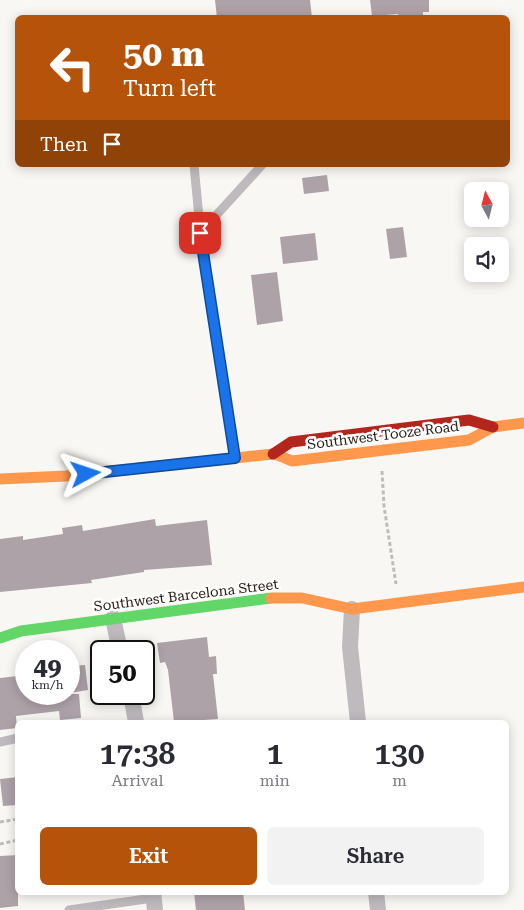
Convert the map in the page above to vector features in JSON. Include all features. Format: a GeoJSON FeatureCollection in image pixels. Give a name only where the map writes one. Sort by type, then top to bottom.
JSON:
{"type":"FeatureCollection","features":[{"type":"Feature","properties":{"kind":"main road","name":"Southwest Tooze Road"},"geometry":{"type":"LineString","coordinates":[[275,454],[291,442],[460,421],[470,420],[493,427]]}},
{"type":"Feature","properties":{"kind":"main road","name":"Southwest Tooze Road"},"geometry":{"type":"LineString","coordinates":[[0,478],[66,476],[275,454],[292,461],[469,440],[493,427],[524,423]]}},
{"type":"Feature","properties":{"kind":"main road","name":"Southwest Barcelona Street"},"geometry":{"type":"LineString","coordinates":[[0,638],[21,631],[267,598],[302,598],[352,609],[524,587]]}},
{"type":"Feature","properties":{"kind":"street"},"geometry":{"type":"LineString","coordinates":[[352,609],[350,647],[358,720]]}},
{"type":"Feature","properties":{"kind":"street"},"geometry":{"type":"LineString","coordinates":[[113,618],[118,640]]}},
{"type":"Feature","properties":{"kind":"street"},"geometry":{"type":"LineString","coordinates":[[133,705],[136,720]]}},
{"type":"Feature","properties":{"kind":"street"},"geometry":{"type":"LineString","coordinates":[[376,895],[378,910]]}},
{"type":"Feature","properties":{"kind":"lane"},"geometry":{"type":"LineString","coordinates":[[194,167],[200,233],[235,458]]}},
{"type":"Feature","properties":{"kind":"lane"},"geometry":{"type":"LineString","coordinates":[[200,233],[260,167]]}},
{"type":"Feature","properties":{"kind":"lane"},"geometry":{"type":"LineString","coordinates":[[0,742],[15,739]]}},
{"type":"Feature","properties":{"kind":"lane"},"geometry":{"type":"LineString","coordinates":[[70,910],[154,900]]}},
{"type":"Feature","properties":{"kind":"path"},"geometry":{"type":"LineString","coordinates":[[384,486],[384,506],[399,603]]}},
{"type":"Feature","properties":{"kind":"path"},"geometry":{"type":"LineString","coordinates":[[0,822],[15,820]]}},
{"type":"Feature","properties":{"kind":"path"},"geometry":{"type":"LineString","coordinates":[[0,844],[15,841]]}},
{"type":"Feature","properties":{"kind":"building"},"geometry":{"type":"Polygon","coordinates":[[[215,0],[310,0],[312,15],[217,15],[215,0]]]}},
{"type":"Feature","properties":{"kind":"building"},"geometry":{"type":"Polygon","coordinates":[[[370,0],[429,0],[429,12],[423,12],[423,15],[372,15],[370,0]]]}},
{"type":"Feature","properties":{"kind":"building"},"geometry":{"type":"Polygon","coordinates":[[[327,175],[329,191],[304,194],[302,178],[327,175]]]}},
{"type":"Feature","properties":{"kind":"building"},"geometry":{"type":"Polygon","coordinates":[[[403,227],[407,257],[390,259],[386,229],[403,227]]]}},
{"type":"Feature","properties":{"kind":"building"},"geometry":{"type":"Polygon","coordinates":[[[315,233],[318,260],[283,264],[280,237],[315,233]]]}},
{"type":"Feature","properties":{"kind":"building"},"geometry":{"type":"Polygon","coordinates":[[[277,272],[283,321],[257,325],[251,275],[277,272]]]}},
{"type":"Feature","properties":{"kind":"building"},"geometry":{"type":"Polygon","coordinates":[[[155,519],[156,526],[207,520],[212,565],[144,570],[144,572],[91,580],[92,583],[0,592],[0,539],[23,536],[23,540],[63,534],[62,528],[82,525],[83,531],[155,519]]]}},
{"type":"Feature","properties":{"kind":"building"},"geometry":{"type":"Polygon","coordinates":[[[207,637],[209,657],[216,656],[217,674],[213,674],[218,719],[174,720],[168,670],[165,662],[160,663],[157,643],[207,637]]]}},
{"type":"Feature","properties":{"kind":"building"},"geometry":{"type":"Polygon","coordinates":[[[80,665],[85,665],[88,690],[80,691],[80,665]]]}},
{"type":"Feature","properties":{"kind":"building"},"geometry":{"type":"Polygon","coordinates":[[[15,676],[15,705],[80,705],[81,718],[60,720],[59,711],[16,716],[15,728],[0,730],[0,678],[15,676]]]}},
{"type":"Feature","properties":{"kind":"building"},"geometry":{"type":"Polygon","coordinates":[[[15,777],[15,805],[3,806],[0,779],[15,777]]]}},
{"type":"Feature","properties":{"kind":"building"},"geometry":{"type":"Polygon","coordinates":[[[15,855],[15,895],[18,895],[18,906],[0,908],[0,856],[15,855]]]}},
{"type":"Feature","properties":{"kind":"building"},"geometry":{"type":"Polygon","coordinates":[[[194,895],[243,895],[245,910],[196,910],[194,895]]]}},
{"type":"Feature","properties":{"kind":"traffic: fast"},"geometry":{"type":"LineString","coordinates":[[0,638],[21,631],[271,598]]}},
{"type":"Feature","properties":{"kind":"traffic: slow"},"geometry":{"type":"LineString","coordinates":[[275,454],[292,461],[469,440],[493,427],[524,423]]}},
{"type":"Feature","properties":{"kind":"traffic: slow"},"geometry":{"type":"LineString","coordinates":[[0,479],[66,476],[273,454]]}},
{"type":"Feature","properties":{"kind":"traffic: slow"},"geometry":{"type":"LineString","coordinates":[[271,598],[302,598],[352,609],[524,587]]}},
{"type":"Feature","properties":{"kind":"traffic: jam"},"geometry":{"type":"LineString","coordinates":[[273,454],[291,442],[469,420],[493,427]]}},
{"type":"Feature","properties":{"kind":"route"},"geometry":{"type":"LineString","coordinates":[[86,474],[235,458],[200,233]]}}]}
